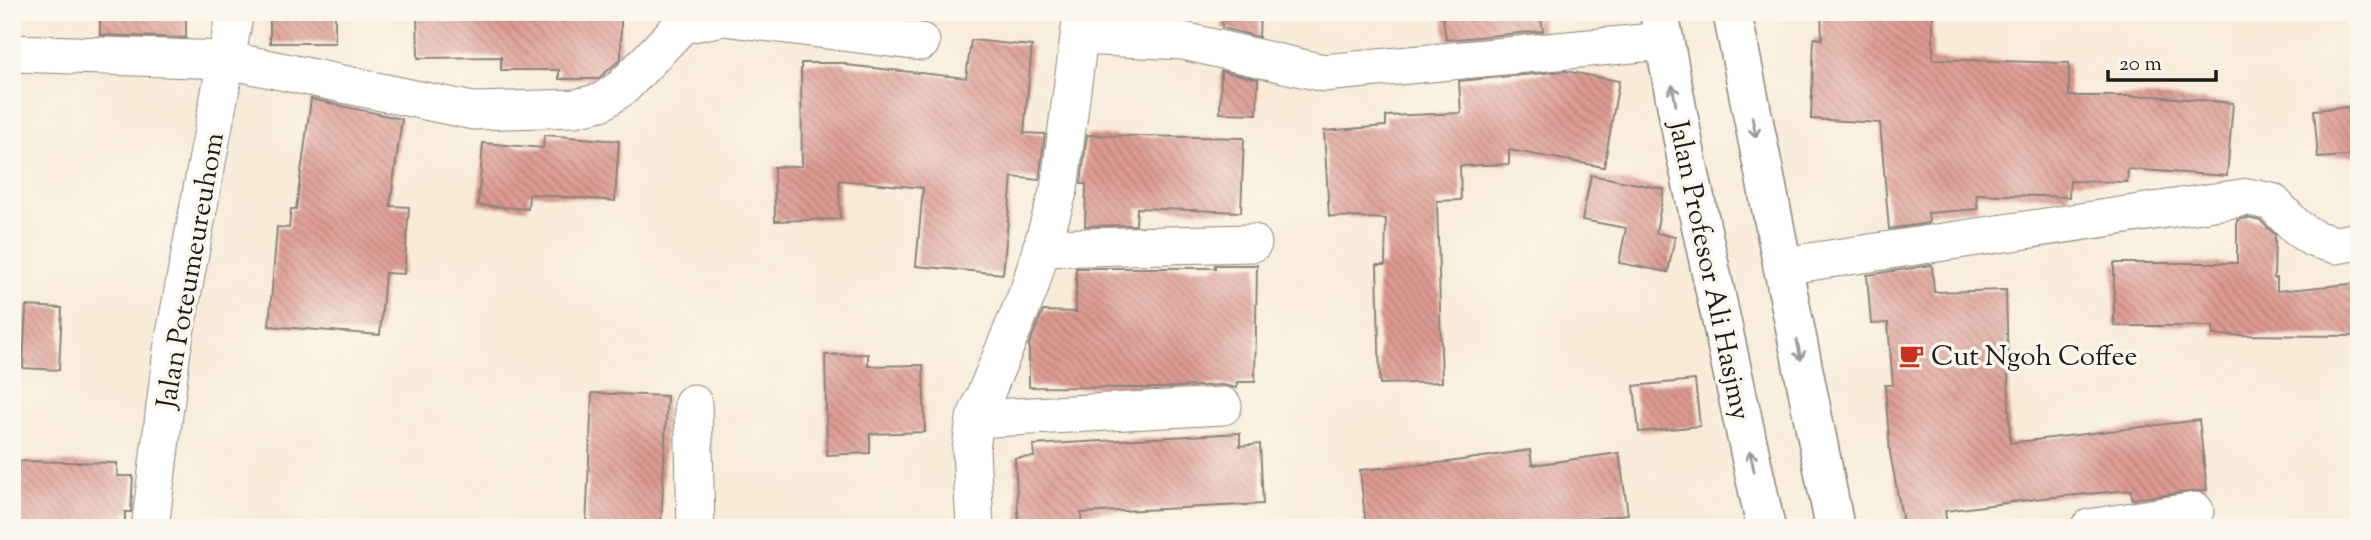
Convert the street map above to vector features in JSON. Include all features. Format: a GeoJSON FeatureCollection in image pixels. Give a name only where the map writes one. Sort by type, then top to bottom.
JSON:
{"type":"FeatureCollection","features":[{"type":"Feature","properties":{"kind":"main road"},"geometry":{"type":"LineString","coordinates":[[1732,12],[1835,528]]}},
{"type":"Feature","properties":{"kind":"main road","name":"Jalan Profesor Ali Hasjmy"},"geometry":{"type":"LineString","coordinates":[[1662,27],[1686,156],[1766,528]]}},
{"type":"Feature","properties":{"kind":"street","name":"Jalan Poteumeureuhom"},"geometry":{"type":"LineString","coordinates":[[150,528],[172,350],[235,12]]}},
{"type":"Feature","properties":{"kind":"street"},"geometry":{"type":"LineString","coordinates":[[12,53],[227,60],[473,111],[575,108],[601,102],[623,87],[682,25],[723,15],[921,42]]}},
{"type":"Feature","properties":{"kind":"street"},"geometry":{"type":"LineString","coordinates":[[975,528],[971,449],[975,419],[1029,290],[1059,189],[1081,24],[1183,41],[1324,73],[1662,27]]}},
{"type":"Feature","properties":{"kind":"street"},"geometry":{"type":"LineString","coordinates":[[1782,266],[2248,197],[2272,202],[2296,227],[2314,239],[2336,245],[2359,241]]}},
{"type":"Feature","properties":{"kind":"street"},"geometry":{"type":"LineString","coordinates":[[1041,248],[1254,243]]}},
{"type":"Feature","properties":{"kind":"street"},"geometry":{"type":"LineString","coordinates":[[693,403],[696,528]]}},
{"type":"Feature","properties":{"kind":"street"},"geometry":{"type":"LineString","coordinates":[[975,419],[1223,406]]}},
{"type":"Feature","properties":{"kind":"street"},"geometry":{"type":"LineString","coordinates":[[2088,528],[2195,511]]}},
{"type":"Feature","properties":{"kind":"building"},"geometry":{"type":"Polygon","coordinates":[[[100,12],[186,12],[186,38],[100,35],[100,12]]]}},
{"type":"Feature","properties":{"kind":"building"},"geometry":{"type":"Polygon","coordinates":[[[270,12],[335,12],[335,43],[270,43],[270,12]]]}},
{"type":"Feature","properties":{"kind":"building"},"geometry":{"type":"Polygon","coordinates":[[[417,12],[621,12],[621,59],[598,79],[559,79],[559,70],[501,70],[501,57],[418,58],[417,12]]]}},
{"type":"Feature","properties":{"kind":"building"},"geometry":{"type":"Polygon","coordinates":[[[1223,12],[1260,12],[1259,37],[1222,28],[1223,12]]]}},
{"type":"Feature","properties":{"kind":"building"},"geometry":{"type":"Polygon","coordinates":[[[1442,12],[1540,12],[1543,31],[1446,40],[1442,12]]]}},
{"type":"Feature","properties":{"kind":"building"},"geometry":{"type":"Polygon","coordinates":[[[1821,12],[1933,12],[1933,59],[2069,63],[2069,96],[2153,96],[2233,103],[2227,176],[2128,169],[2127,182],[2070,181],[2069,197],[1976,194],[1978,209],[1928,213],[1929,223],[1889,229],[1880,123],[1811,119],[1814,38],[1822,39],[1821,12]]]}},
{"type":"Feature","properties":{"kind":"building"},"geometry":{"type":"Polygon","coordinates":[[[971,40],[1032,46],[1024,133],[1045,134],[1039,180],[1012,177],[1003,274],[916,266],[923,188],[839,180],[840,219],[775,221],[774,167],[802,166],[801,63],[846,63],[966,78],[971,40]]]}},
{"type":"Feature","properties":{"kind":"building"},"geometry":{"type":"Polygon","coordinates":[[[1221,71],[1258,79],[1257,114],[1220,113],[1221,71]]]}},
{"type":"Feature","properties":{"kind":"building"},"geometry":{"type":"Polygon","coordinates":[[[1565,71],[1619,81],[1604,167],[1509,150],[1509,164],[1460,166],[1461,200],[1437,201],[1442,382],[1380,384],[1377,265],[1385,265],[1386,219],[1329,216],[1324,131],[1386,126],[1386,116],[1461,113],[1459,81],[1565,71]]]}},
{"type":"Feature","properties":{"kind":"building"},"geometry":{"type":"Polygon","coordinates":[[[311,99],[402,119],[390,206],[409,207],[404,274],[385,273],[380,335],[269,326],[277,227],[289,228],[291,209],[296,209],[311,99]]]}},
{"type":"Feature","properties":{"kind":"building"},"geometry":{"type":"Polygon","coordinates":[[[2359,106],[2359,155],[2318,158],[2314,110],[2359,106]]]}},
{"type":"Feature","properties":{"kind":"building"},"geometry":{"type":"Polygon","coordinates":[[[544,135],[619,141],[615,201],[529,194],[528,209],[478,205],[483,143],[543,148],[544,135]]]}},
{"type":"Feature","properties":{"kind":"building"},"geometry":{"type":"Polygon","coordinates":[[[1087,135],[1244,138],[1241,212],[1137,208],[1136,225],[1085,226],[1086,184],[1081,184],[1087,135]]]}},
{"type":"Feature","properties":{"kind":"building"},"geometry":{"type":"Polygon","coordinates":[[[1591,175],[1664,189],[1656,233],[1675,237],[1668,272],[1619,263],[1626,228],[1582,220],[1591,175]]]}},
{"type":"Feature","properties":{"kind":"building"},"geometry":{"type":"Polygon","coordinates":[[[2247,218],[2261,221],[2275,235],[2274,278],[2277,278],[2277,291],[2359,283],[2359,336],[2213,335],[2213,326],[2114,326],[2114,263],[2237,263],[2237,220],[2247,218]]]}},
{"type":"Feature","properties":{"kind":"building"},"geometry":{"type":"Polygon","coordinates":[[[1215,265],[1257,265],[1255,382],[1237,382],[1237,388],[1222,385],[1159,388],[1029,387],[1029,344],[1043,311],[1076,312],[1076,268],[1215,268],[1215,265]]]}},
{"type":"Feature","properties":{"kind":"building"},"geometry":{"type":"Polygon","coordinates":[[[1932,265],[1934,292],[2006,290],[2010,443],[2199,420],[2207,490],[2132,499],[2131,490],[2043,498],[1945,511],[1947,524],[1904,528],[1890,453],[1885,385],[1893,385],[1888,323],[1871,324],[1867,275],[1932,265]]]}},
{"type":"Feature","properties":{"kind":"building"},"geometry":{"type":"Polygon","coordinates":[[[26,306],[62,308],[59,370],[23,368],[26,306]]]}},
{"type":"Feature","properties":{"kind":"building"},"geometry":{"type":"Polygon","coordinates":[[[868,354],[868,366],[923,365],[925,432],[870,434],[870,453],[827,455],[825,355],[868,354]]]}},
{"type":"Feature","properties":{"kind":"building"},"geometry":{"type":"Polygon","coordinates":[[[1695,380],[1700,426],[1639,432],[1634,386],[1695,380]]]}},
{"type":"Feature","properties":{"kind":"building"},"geometry":{"type":"Polygon","coordinates":[[[592,393],[667,396],[661,528],[586,528],[592,393]]]}},
{"type":"Feature","properties":{"kind":"building"},"geometry":{"type":"Polygon","coordinates":[[[1240,433],[1240,446],[1260,444],[1263,504],[1081,513],[1082,528],[1019,528],[1015,458],[1034,457],[1033,445],[1240,433]]]}},
{"type":"Feature","properties":{"kind":"building"},"geometry":{"type":"Polygon","coordinates":[[[1530,450],[1532,465],[1619,453],[1628,514],[1538,528],[1366,528],[1360,470],[1449,462],[1530,450]]]}},
{"type":"Feature","properties":{"kind":"building"},"geometry":{"type":"Polygon","coordinates":[[[16,461],[117,463],[117,476],[133,476],[131,512],[125,512],[125,528],[14,528],[16,461]]]}},
{"type":"Feature","properties":{"kind":"place","name":"Cut Ngoh Coffee"},"geometry":{"type":"Point","coordinates":[1911,355]}}]}
